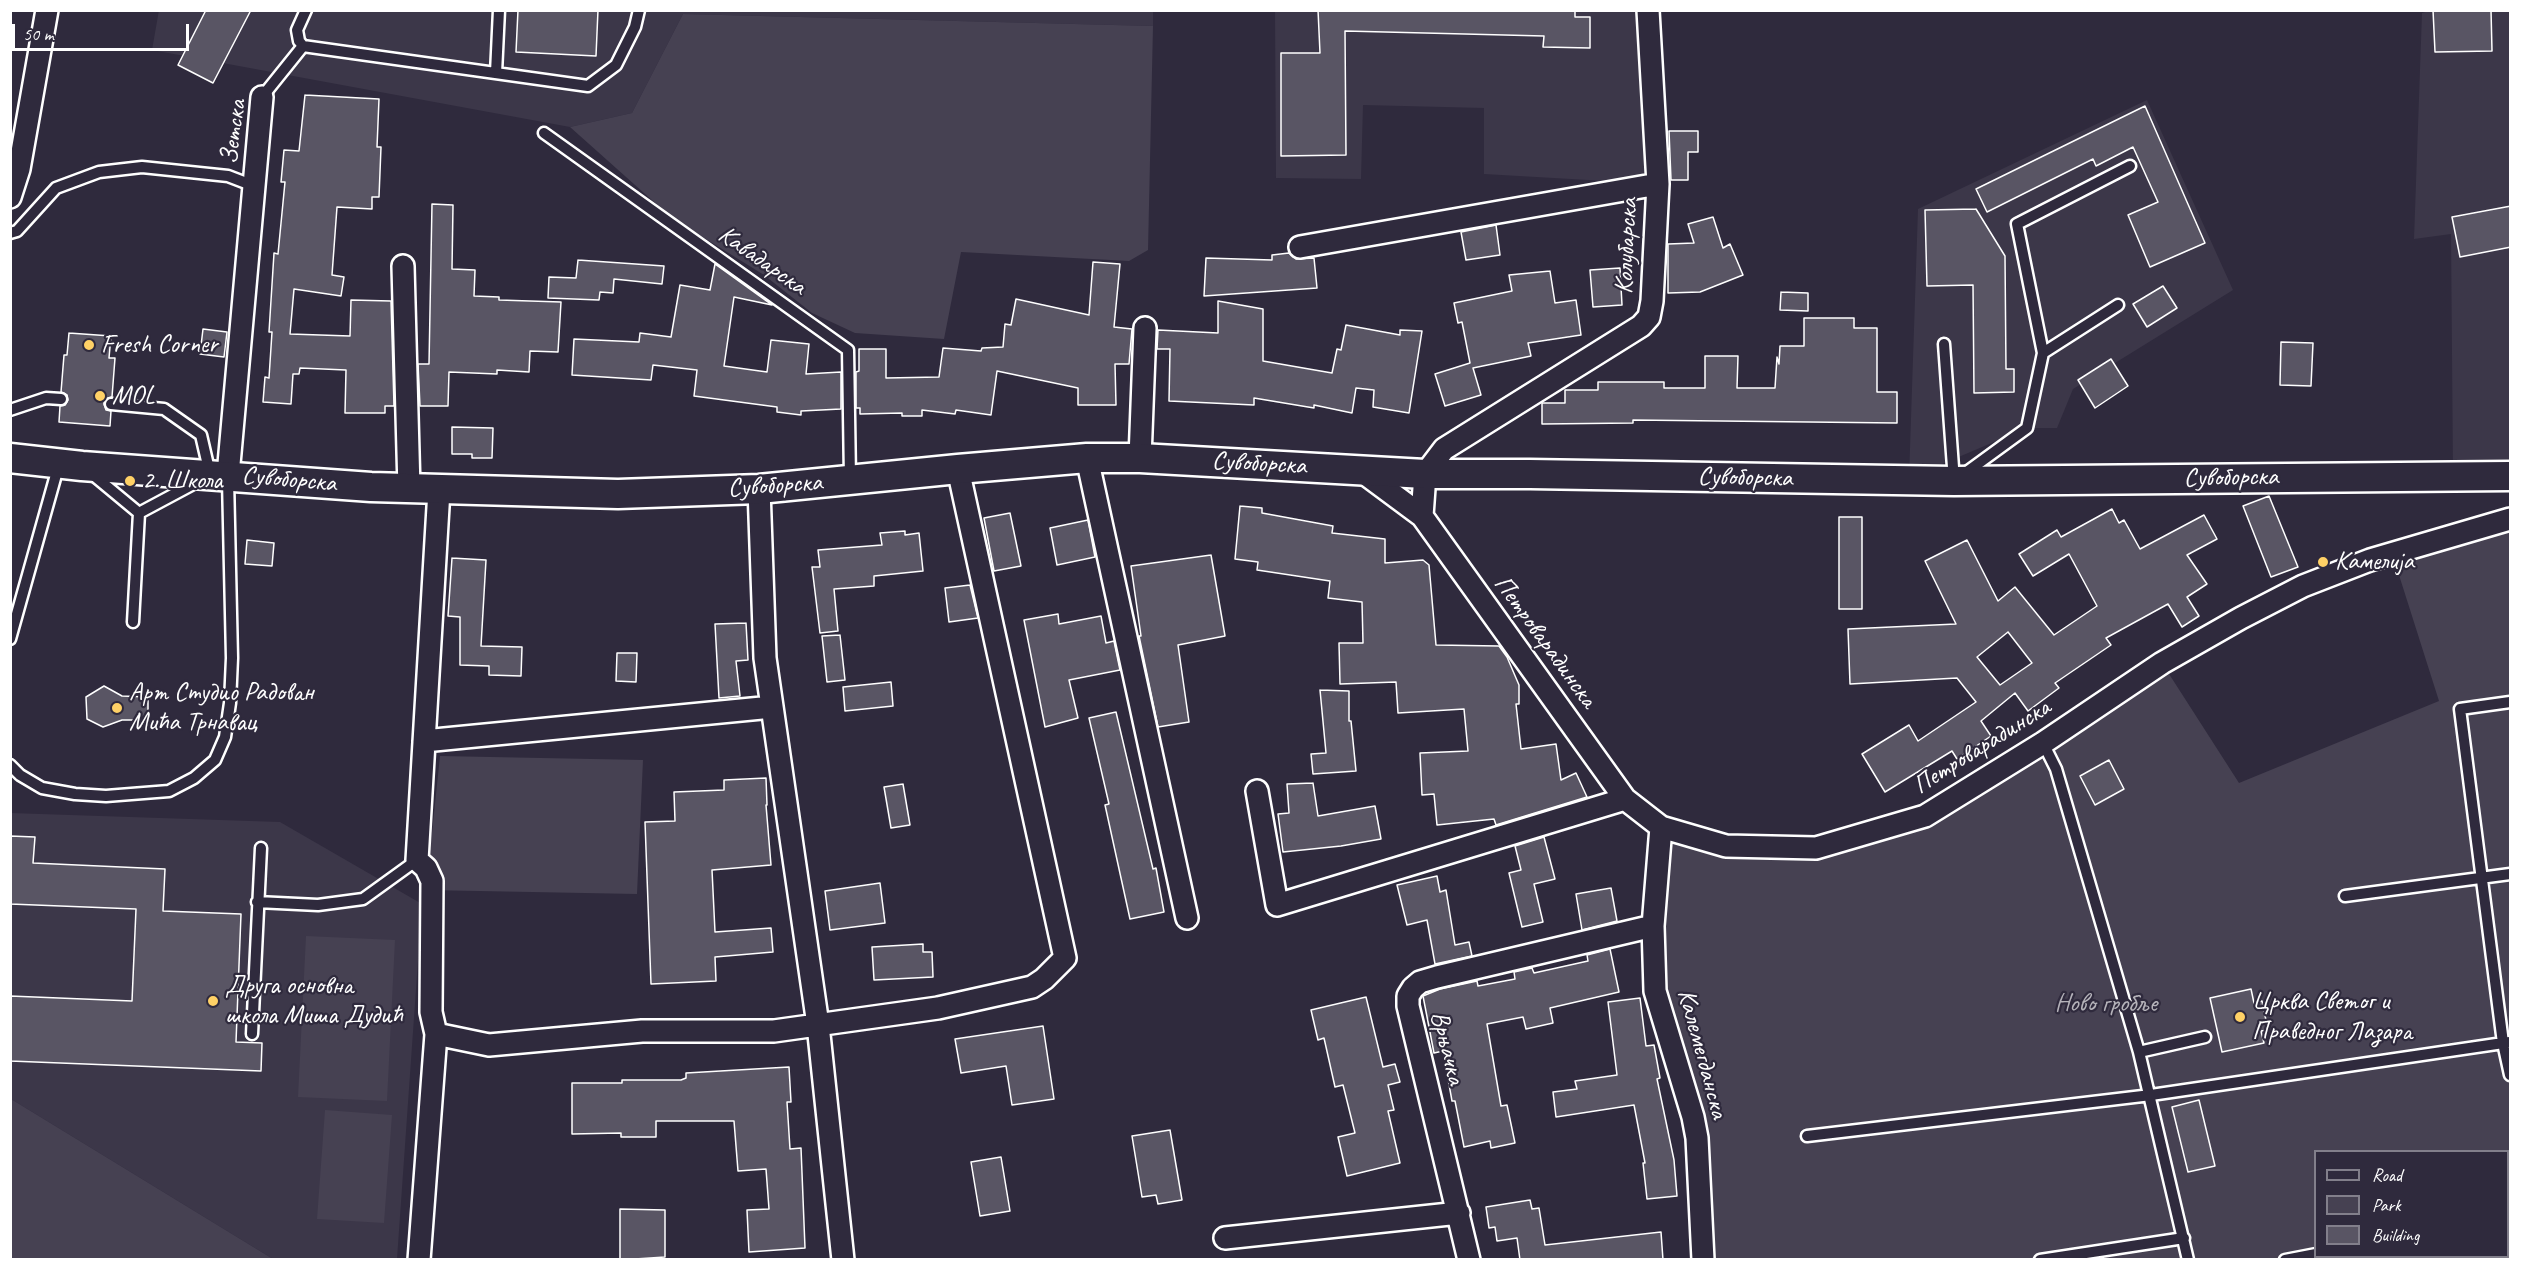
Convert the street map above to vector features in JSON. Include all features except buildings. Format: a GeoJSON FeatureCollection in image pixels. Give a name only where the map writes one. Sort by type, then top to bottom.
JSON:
{"type":"FeatureCollection","features":[{"type":"Feature","properties":{"kind":"main road","name":"Сувоборска"},"geometry":{"type":"LineString","coordinates":[[10,458],[70,465],[409,489],[618,494],[759,489],[958,469],[1087,459],[1140,458],[1425,474],[1954,481],[2511,476]]}},
{"type":"Feature","properties":{"kind":"street"},"geometry":{"type":"LineString","coordinates":[[10,197],[19,169],[47,10]]}},
{"type":"Feature","properties":{"kind":"street","name":"Колубарска"},"geometry":{"type":"LineString","coordinates":[[1425,474],[1444,449],[1641,326],[1649,317],[1652,301],[1658,184],[1648,10]]}},
{"type":"Feature","properties":{"kind":"street","name":"Зетска"},"geometry":{"type":"LineString","coordinates":[[219,475],[254,186],[262,97]]}},
{"type":"Feature","properties":{"kind":"street"},"geometry":{"type":"LineString","coordinates":[[1300,247],[1658,184]]}},
{"type":"Feature","properties":{"kind":"street"},"geometry":{"type":"LineString","coordinates":[[403,266],[409,489]]}},
{"type":"Feature","properties":{"kind":"street"},"geometry":{"type":"LineString","coordinates":[[1140,458],[1145,328]]}},
{"type":"Feature","properties":{"kind":"street"},"geometry":{"type":"LineString","coordinates":[[1087,459],[1187,918]]}},
{"type":"Feature","properties":{"kind":"street"},"geometry":{"type":"LineString","coordinates":[[436,1034],[489,1045],[642,1031],[774,1031],[938,1008],[1032,987],[1044,979],[1065,958],[958,469]]}},
{"type":"Feature","properties":{"kind":"street","name":"Петроварадинска"},"geometry":{"type":"LineString","coordinates":[[1360,470],[1422,516],[1625,799],[1661,827],[1726,846],[1816,848],[1925,816],[2043,743],[2162,663],[2303,586],[2392,553],[2511,519]]}},
{"type":"Feature","properties":{"kind":"street"},"geometry":{"type":"LineString","coordinates":[[1422,516],[1425,474]]}},
{"type":"Feature","properties":{"kind":"street"},"geometry":{"type":"LineString","coordinates":[[759,489],[765,658],[818,1025],[843,1260]]}},
{"type":"Feature","properties":{"kind":"street"},"geometry":{"type":"LineString","coordinates":[[419,1260],[436,1034],[431,1012],[432,881],[426,868],[417,860],[439,490]]}},
{"type":"Feature","properties":{"kind":"street"},"geometry":{"type":"LineString","coordinates":[[424,741],[772,707]]}},
{"type":"Feature","properties":{"kind":"street"},"geometry":{"type":"LineString","coordinates":[[1257,791],[1277,905],[1625,799]]}},
{"type":"Feature","properties":{"kind":"street","name":"Калемегданска"},"geometry":{"type":"LineString","coordinates":[[1661,827],[1653,926],[1655,991],[1687,1094],[1697,1138],[1703,1260]]}},
{"type":"Feature","properties":{"kind":"street","name":"Врњачка"},"geometry":{"type":"LineString","coordinates":[[1469,1260],[1408,1006],[1408,996],[1420,982],[1437,977],[1653,926]]}},
{"type":"Feature","properties":{"kind":"street"},"geometry":{"type":"LineString","coordinates":[[1225,1238],[1459,1213]]}},
{"type":"Feature","properties":{"kind":"lane"},"geometry":{"type":"LineString","coordinates":[[306,10],[297,30],[299,41],[303,46],[588,86],[616,65],[635,27],[639,10]]}},
{"type":"Feature","properties":{"kind":"lane"},"geometry":{"type":"LineString","coordinates":[[496,73],[499,10]]}},
{"type":"Feature","properties":{"kind":"lane","name":"Зетска"},"geometry":{"type":"LineString","coordinates":[[262,97],[303,46]]}},
{"type":"Feature","properties":{"kind":"lane","name":"Кавадарска"},"geometry":{"type":"LineString","coordinates":[[544,134],[848,350],[850,480]]}},
{"type":"Feature","properties":{"kind":"lane"},"geometry":{"type":"LineString","coordinates":[[1954,481],[2027,428],[2043,353],[2017,224],[2130,166]]}},
{"type":"Feature","properties":{"kind":"lane"},"geometry":{"type":"LineString","coordinates":[[10,233],[17,231],[56,188],[99,172],[142,167],[228,176],[254,186]]}},
{"type":"Feature","properties":{"kind":"lane"},"geometry":{"type":"LineString","coordinates":[[2043,353],[2118,305]]}},
{"type":"Feature","properties":{"kind":"lane"},"geometry":{"type":"LineString","coordinates":[[1944,344],[1954,481]]}},
{"type":"Feature","properties":{"kind":"lane"},"geometry":{"type":"LineString","coordinates":[[10,410],[46,398],[61,399]]}},
{"type":"Feature","properties":{"kind":"lane"},"geometry":{"type":"LineString","coordinates":[[10,765],[20,775],[42,788],[75,795],[106,796],[169,790],[194,778],[215,760],[225,737],[230,703],[232,658],[219,475],[201,435],[164,410],[111,404]]}},
{"type":"Feature","properties":{"kind":"lane"},"geometry":{"type":"LineString","coordinates":[[10,639],[70,465],[139,513]]}},
{"type":"Feature","properties":{"kind":"lane"},"geometry":{"type":"LineString","coordinates":[[139,513],[219,475]]}},
{"type":"Feature","properties":{"kind":"lane"},"geometry":{"type":"LineString","coordinates":[[133,622],[139,513]]}},
{"type":"Feature","properties":{"kind":"lane"},"geometry":{"type":"LineString","coordinates":[[2511,702],[2460,709],[2481,878],[2511,1075]]}},
{"type":"Feature","properties":{"kind":"lane"},"geometry":{"type":"LineString","coordinates":[[2043,743],[2056,769],[2139,1052],[2151,1095],[2188,1260]]}},
{"type":"Feature","properties":{"kind":"lane"},"geometry":{"type":"LineString","coordinates":[[252,1034],[261,848]]}},
{"type":"Feature","properties":{"kind":"lane"},"geometry":{"type":"LineString","coordinates":[[257,902],[318,905],[363,899],[417,860]]}},
{"type":"Feature","properties":{"kind":"lane"},"geometry":{"type":"LineString","coordinates":[[2345,896],[2511,874]]}},
{"type":"Feature","properties":{"kind":"lane"},"geometry":{"type":"LineString","coordinates":[[2139,1052],[2205,1037]]}},
{"type":"Feature","properties":{"kind":"lane"},"geometry":{"type":"LineString","coordinates":[[1807,1136],[2151,1095],[2507,1043]]}},
{"type":"Feature","properties":{"kind":"lane"},"geometry":{"type":"LineString","coordinates":[[2040,1260],[2184,1238]]}},
{"type":"Feature","properties":{"kind":"lane"},"geometry":{"type":"LineString","coordinates":[[2285,1260],[2314,1254]]}},
{"type":"Feature","properties":{"kind":"shaded area"},"geometry":{"type":"Polygon","coordinates":[[[159,10],[1153,11],[1153,26],[683,14],[632,113],[570,127],[152,50],[159,10]]]}},
{"type":"Feature","properties":{"kind":"shaded area"},"geometry":{"type":"Polygon","coordinates":[[[2432,10],[2510,11],[2510,476],[2453,475],[2451,234],[2414,239],[2422,13],[2432,10]]]}},
{"type":"Feature","properties":{"kind":"shaded area"},"geometry":{"type":"Polygon","coordinates":[[[1275,11],[1648,11],[1658,184],[1484,174],[1484,108],[1363,105],[1361,179],[1276,178],[1275,11]]]}},
{"type":"Feature","properties":{"kind":"shaded area"},"geometry":{"type":"Polygon","coordinates":[[[2147,100],[2233,290],[2073,389],[2057,428],[2027,428],[1909,478],[1918,209],[2147,100]]]}},
{"type":"Feature","properties":{"kind":"shaded area","name":"Друга основна школа Миша Дудић"},"geometry":{"type":"Polygon","coordinates":[[[10,813],[280,822],[422,904],[397,1259],[273,1259],[11,1099],[10,813]]]}},
{"type":"Feature","properties":{"kind":"green space"},"geometry":{"type":"Polygon","coordinates":[[[683,14],[1153,26],[1148,250],[1129,261],[961,252],[944,339],[855,333],[812,313],[764,275],[672,218],[570,127],[632,113],[683,14]]]}},
{"type":"Feature","properties":{"kind":"green space","name":"Ново гробље"},"geometry":{"type":"Polygon","coordinates":[[[2510,519],[2510,1259],[1703,1259],[1697,1138],[1660,1012],[1661,827],[1816,848],[1925,816],[2162,663],[2239,783],[2439,701],[2392,553],[2510,519]]]}},
{"type":"Feature","properties":{"kind":"green space"},"geometry":{"type":"Polygon","coordinates":[[[440,756],[643,760],[637,894],[426,890],[440,756]]]}},
{"type":"Feature","properties":{"kind":"green space"},"geometry":{"type":"Polygon","coordinates":[[[306,936],[395,940],[387,1101],[298,1097],[306,936]]]}},
{"type":"Feature","properties":{"kind":"green space"},"geometry":{"type":"Polygon","coordinates":[[[11,1099],[273,1259],[11,1259],[11,1099]]]}},
{"type":"Feature","properties":{"kind":"green space"},"geometry":{"type":"Polygon","coordinates":[[[325,1110],[392,1115],[384,1223],[317,1219],[325,1110]]]}},
{"type":"Feature","properties":{"kind":"place","name":"Fresh Corner"},"geometry":{"type":"Point","coordinates":[89,345]}},
{"type":"Feature","properties":{"kind":"place","name":"MOL"},"geometry":{"type":"Point","coordinates":[100,396]}},
{"type":"Feature","properties":{"kind":"place","name":"2. Школа"},"geometry":{"type":"Point","coordinates":[130,481]}},
{"type":"Feature","properties":{"kind":"place","name":"Камелија"},"geometry":{"type":"Point","coordinates":[2323,562]}},
{"type":"Feature","properties":{"kind":"place","name":"Арт Студио Радован Мића Трнавац"},"geometry":{"type":"Point","coordinates":[117,708]}},
{"type":"Feature","properties":{"kind":"place","name":"Друга основна школа Миша Дудић"},"geometry":{"type":"Point","coordinates":[213,1001]}},
{"type":"Feature","properties":{"kind":"place","name":"Црква Светог и Праведног Лазара"},"geometry":{"type":"Point","coordinates":[2240,1017]}}]}
